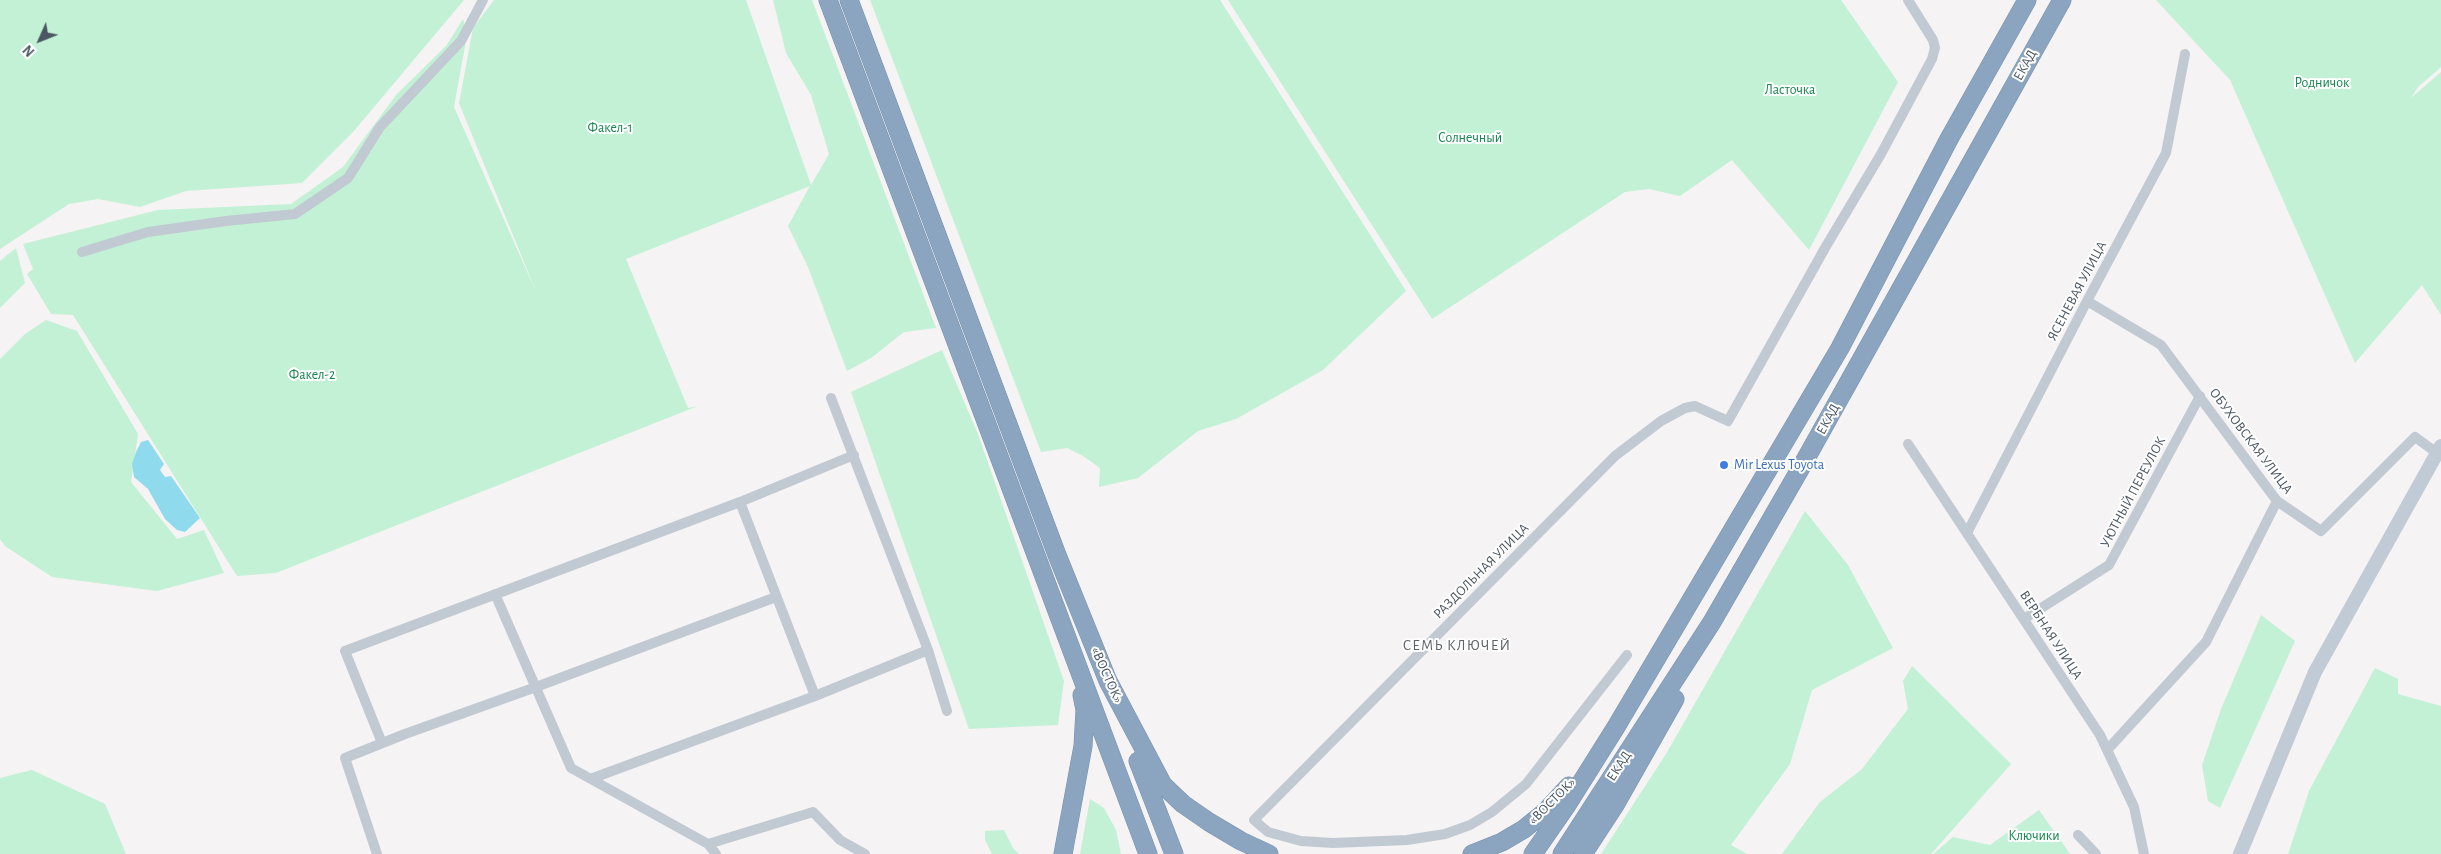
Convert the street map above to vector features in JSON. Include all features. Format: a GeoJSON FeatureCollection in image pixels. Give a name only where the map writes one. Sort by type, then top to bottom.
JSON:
{"type":"FeatureCollection","features":[{"type":"Feature","properties":{"kind":"highway","name":"«ВОСТОК»"},"geometry":{"type":"LineString","coordinates":[[828,0],[1148,854]]}},
{"type":"Feature","properties":{"kind":"highway","name":"«ВОСТОК»"},"geometry":{"type":"LineString","coordinates":[[849,0],[1015,442],[1108,681],[1149,763],[1163,785],[1183,804],[1209,822],[1269,854]]}},
{"type":"Feature","properties":{"kind":"highway","name":"ЕКАД"},"geometry":{"type":"LineString","coordinates":[[1532,854],[1567,805],[1616,727],[1840,348],[1949,139],[2027,0]]}},
{"type":"Feature","properties":{"kind":"highway","name":"ЕКАД"},"geometry":{"type":"LineString","coordinates":[[1562,854],[1712,622],[1799,471],[2062,0]]}},
{"type":"Feature","properties":{"kind":"highway"},"geometry":{"type":"LineString","coordinates":[[1583,854],[1616,805],[1675,699],[1712,622]]}},
{"type":"Feature","properties":{"kind":"highway"},"geometry":{"type":"LineString","coordinates":[[1063,854],[1083,746],[1085,710],[1074,655]]}},
{"type":"Feature","properties":{"kind":"highway"},"geometry":{"type":"LineString","coordinates":[[1108,681],[1174,854]]}},
{"type":"Feature","properties":{"kind":"highway","name":"«ВОСТОК»"},"geometry":{"type":"LineString","coordinates":[[1472,854],[1502,842],[1524,829],[1545,812],[1564,792],[1616,727]]}},
{"type":"Feature","properties":{"kind":"main road"},"geometry":{"type":"LineString","coordinates":[[2240,854],[2315,672],[2439,449]]}},
{"type":"Feature","properties":{"kind":"street"},"geometry":{"type":"LineString","coordinates":[[82,252],[148,232],[295,214],[348,178],[380,127],[461,41],[483,0]]}},
{"type":"Feature","properties":{"kind":"street","name":"РАЗДОЛЬНАЯ УЛИЦА"},"geometry":{"type":"LineString","coordinates":[[1627,655],[1526,784],[1510,800],[1470,825],[1445,834],[1407,840],[1333,843],[1301,841],[1268,832],[1254,820],[1615,456],[1661,421],[1685,408],[1695,406],[1728,421],[1825,248],[1881,154],[1932,59],[1935,48],[1933,40],[1908,0]]}},
{"type":"Feature","properties":{"kind":"street","name":"ЯСЕНЕВАЯ УЛИЦА"},"geometry":{"type":"LineString","coordinates":[[1968,533],[2087,301],[2166,153],[2185,54]]}},
{"type":"Feature","properties":{"kind":"street","name":"ОБУХОВСКАЯ УЛИЦА"},"geometry":{"type":"LineString","coordinates":[[2087,301],[2161,346],[2277,501],[2321,532],[2415,437],[2439,449]]}},
{"type":"Feature","properties":{"kind":"street","name":"УЮТНЫЙ ПЕРЕУЛОК"},"geometry":{"type":"LineString","coordinates":[[2024,619],[2109,565],[2200,396]]}},
{"type":"Feature","properties":{"kind":"street"},"geometry":{"type":"LineString","coordinates":[[831,398],[928,650],[946,711]]}},
{"type":"Feature","properties":{"kind":"street","name":"ВЕРБНАЯ УЛИЦА"},"geometry":{"type":"LineString","coordinates":[[1908,444],[2108,749],[2134,807],[2144,854]]}},
{"type":"Feature","properties":{"kind":"street"},"geometry":{"type":"LineString","coordinates":[[382,743],[345,651],[740,502],[854,455]]}},
{"type":"Feature","properties":{"kind":"street"},"geometry":{"type":"LineString","coordinates":[[2108,749],[2206,642],[2277,501]]}},
{"type":"Feature","properties":{"kind":"street"},"geometry":{"type":"LineString","coordinates":[[740,502],[815,696]]}},
{"type":"Feature","properties":{"kind":"street"},"geometry":{"type":"LineString","coordinates":[[496,594],[571,768],[593,778],[708,844],[716,854]]}},
{"type":"Feature","properties":{"kind":"street"},"geometry":{"type":"LineString","coordinates":[[377,854],[345,758],[776,597]]}},
{"type":"Feature","properties":{"kind":"street"},"geometry":{"type":"LineString","coordinates":[[593,778],[815,696],[928,650]]}},
{"type":"Feature","properties":{"kind":"street"},"geometry":{"type":"LineString","coordinates":[[708,844],[813,812],[840,840],[865,854]]}},
{"type":"Feature","properties":{"kind":"street"},"geometry":{"type":"LineString","coordinates":[[2078,835],[2096,854]]}},
{"type":"Feature","properties":{"kind":"green space"},"geometry":{"type":"Polygon","coordinates":[[[0,0],[464,0],[353,132],[302,183],[186,191],[140,207],[98,199],[69,204],[0,249],[0,0]]]}},
{"type":"Feature","properties":{"kind":"green space","name":"Факел-2"},"geometry":{"type":"Polygon","coordinates":[[[494,0],[746,0],[811,185],[829,154],[811,95],[786,53],[773,0],[812,0],[936,328],[904,332],[871,358],[847,371],[808,267],[788,226],[810,186],[626,259],[688,408],[698,406],[276,573],[237,576],[73,315],[51,314],[27,274],[33,269],[23,244],[158,210],[291,204],[343,167],[396,95],[446,46],[463,19],[467,35],[454,107],[537,294],[459,103],[473,28],[494,0]]]}},
{"type":"Feature","properties":{"kind":"green space"},"geometry":{"type":"Polygon","coordinates":[[[870,0],[1220,0],[1406,291],[1323,370],[1236,419],[1198,431],[1138,478],[1099,487],[1100,468],[1083,456],[1067,448],[1041,452],[870,0]]]}},
{"type":"Feature","properties":{"kind":"green space"},"geometry":{"type":"Polygon","coordinates":[[[1228,0],[1841,0],[1898,82],[1809,250],[1732,160],[1680,196],[1649,189],[1625,192],[1432,319],[1228,0]]]}},
{"type":"Feature","properties":{"kind":"green space","name":"Родничок"},"geometry":{"type":"Polygon","coordinates":[[[2156,0],[2441,0],[2441,67],[2418,87],[2411,98],[2441,72],[2441,315],[2422,285],[2355,363],[2230,80],[2156,0]]]}},
{"type":"Feature","properties":{"kind":"green space"},"geometry":{"type":"Polygon","coordinates":[[[16,248],[25,283],[0,308],[0,261],[16,248]]]}},
{"type":"Feature","properties":{"kind":"green space"},"geometry":{"type":"Polygon","coordinates":[[[46,320],[77,331],[138,434],[131,482],[177,539],[204,530],[224,573],[157,591],[52,577],[5,546],[0,539],[0,359],[25,334],[46,320]]]}},
{"type":"Feature","properties":{"kind":"green space"},"geometry":{"type":"Polygon","coordinates":[[[942,350],[978,434],[1064,681],[1058,725],[969,729],[851,392],[942,350]]]}},
{"type":"Feature","properties":{"kind":"green space"},"geometry":{"type":"Polygon","coordinates":[[[1805,511],[1848,565],[1893,648],[1812,690],[1790,764],[1731,845],[1747,854],[1601,854],[1666,754],[1805,511]]]}},
{"type":"Feature","properties":{"kind":"green space"},"geometry":{"type":"Polygon","coordinates":[[[2261,615],[2295,641],[2220,808],[2208,801],[2202,765],[2221,709],[2261,615]]]}},
{"type":"Feature","properties":{"kind":"green space"},"geometry":{"type":"Polygon","coordinates":[[[1912,666],[2011,764],[1931,854],[1782,854],[1820,802],[1862,769],[1908,709],[1903,681],[1912,666]]]}},
{"type":"Feature","properties":{"kind":"green space"},"geometry":{"type":"Polygon","coordinates":[[[2375,668],[2398,679],[2398,694],[2441,706],[2441,854],[2288,854],[2309,791],[2375,668]]]}},
{"type":"Feature","properties":{"kind":"green space"},"geometry":{"type":"Polygon","coordinates":[[[32,770],[105,804],[126,854],[0,854],[0,778],[32,770]]]}},
{"type":"Feature","properties":{"kind":"green space"},"geometry":{"type":"Polygon","coordinates":[[[1090,799],[1104,808],[1116,830],[1121,854],[1080,854],[1090,799]]]}},
{"type":"Feature","properties":{"kind":"green space","name":"Ключики"},"geometry":{"type":"Polygon","coordinates":[[[2039,810],[2070,854],[1933,854],[1953,837],[1990,845],[2039,810]]]}},
{"type":"Feature","properties":{"kind":"green space"},"geometry":{"type":"Polygon","coordinates":[[[1004,830],[1013,848],[1019,854],[992,854],[985,840],[985,831],[1004,830]]]}},
{"type":"Feature","properties":{"kind":"water"},"geometry":{"type":"Polygon","coordinates":[[[148,440],[164,464],[160,470],[165,477],[171,476],[200,518],[185,532],[177,530],[165,519],[148,489],[134,477],[132,464],[136,452],[141,442],[148,440]]]}},
{"type":"Feature","properties":{"kind":"place","name":"Mir Lexus Toyota"},"geometry":{"type":"Point","coordinates":[1724,465]}},
{"type":"Feature","properties":{"kind":"district","name":"СЕМЬ КЛЮЧЕЙ"},"geometry":{"type":"Point","coordinates":[1457,645]}},
{"type":"Feature","properties":{"kind":"park label","name":"Ласточка"},"geometry":{"type":"Point","coordinates":[1790,90]}},
{"type":"Feature","properties":{"kind":"park label","name":"Факел-1"},"geometry":{"type":"Point","coordinates":[610,128]}},
{"type":"Feature","properties":{"kind":"park label","name":"Солнечный"},"geometry":{"type":"Point","coordinates":[1470,138]}}]}
